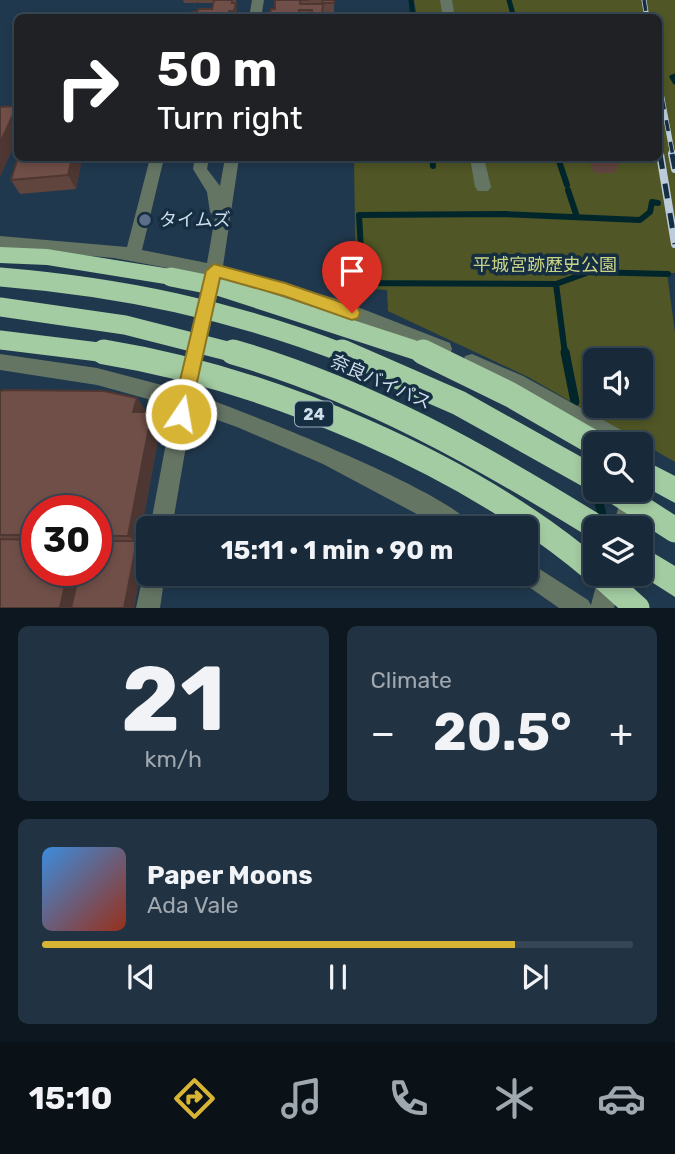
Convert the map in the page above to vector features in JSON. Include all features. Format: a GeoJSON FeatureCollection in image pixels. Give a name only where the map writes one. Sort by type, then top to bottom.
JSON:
{"type":"FeatureCollection","features":[{"type":"Feature","properties":{"kind":"highway"},"geometry":{"type":"LineString","coordinates":[[0,255],[47,257],[171,276],[221,287],[421,351],[511,396],[583,437]]}},
{"type":"Feature","properties":{"kind":"highway","name":"奈良バイパス"},"geometry":{"type":"LineString","coordinates":[[0,277],[108,288],[249,320],[348,354],[403,377],[469,408],[583,472]]}},
{"type":"Feature","properties":{"kind":"highway","name":"奈良バイパス"},"geometry":{"type":"LineString","coordinates":[[0,307],[67,315],[165,334],[264,361],[373,404],[481,456],[583,519]]}},
{"type":"Feature","properties":{"kind":"highway","name":"24"},"geometry":{"type":"LineString","coordinates":[[0,340],[101,351],[199,373],[358,430],[436,467],[519,514],[583,562]]}},
{"type":"Feature","properties":{"kind":"highway"},"geometry":{"type":"LineString","coordinates":[[653,476],[675,490]]}},
{"type":"Feature","properties":{"kind":"highway"},"geometry":{"type":"LineString","coordinates":[[632,502],[675,530]]}},
{"type":"Feature","properties":{"kind":"highway"},"geometry":{"type":"LineString","coordinates":[[653,567],[675,583]]}},
{"type":"Feature","properties":{"kind":"highway","name":"24"},"geometry":{"type":"LineString","coordinates":[[613,586],[637,608]]}},
{"type":"Feature","properties":{"kind":"street"},"geometry":{"type":"LineString","coordinates":[[133,256],[156,161]]}},
{"type":"Feature","properties":{"kind":"street"},"geometry":{"type":"LineString","coordinates":[[201,161],[200,169],[215,191],[219,229]]}},
{"type":"Feature","properties":{"kind":"street"},"geometry":{"type":"LineString","coordinates":[[163,516],[184,401],[214,271],[231,161]]}},
{"type":"Feature","properties":{"kind":"street"},"geometry":{"type":"LineString","coordinates":[[478,161],[483,187]]}},
{"type":"Feature","properties":{"kind":"street"},"geometry":{"type":"LineString","coordinates":[[0,242],[133,256],[214,271],[285,290],[397,328],[516,382],[606,432]]}},
{"type":"Feature","properties":{"kind":"street"},"geometry":{"type":"LineString","coordinates":[[0,362],[125,383],[184,401],[310,446],[443,516]]}},
{"type":"Feature","properties":{"kind":"street"},"geometry":{"type":"LineString","coordinates":[[538,579],[580,608]]}},
{"type":"Feature","properties":{"kind":"street"},"geometry":{"type":"LineString","coordinates":[[148,608],[151,586]]}},
{"type":"Feature","properties":{"kind":"street"},"geometry":{"type":"LineString","coordinates":[[602,608],[608,586]]}},
{"type":"Feature","properties":{"kind":"green space","name":"平城宮跡歴史公園"},"geometry":{"type":"Polygon","coordinates":[[[414,0],[675,0],[675,273],[667,273],[675,333],[675,462],[653,449],[653,432],[623,432],[599,418],[653,418],[653,348],[583,348],[583,409],[530,378],[388,311],[387,290],[356,288],[354,161],[662,161],[662,14],[416,14],[414,0]]]}},
{"type":"Feature","properties":{"kind":"building"},"geometry":{"type":"Polygon","coordinates":[[[214,0],[232,0],[232,3],[236,3],[234,11],[229,11],[229,14],[196,14],[198,9],[212,9],[214,0]]]}},
{"type":"Feature","properties":{"kind":"building"},"geometry":{"type":"Polygon","coordinates":[[[275,0],[323,4],[322,14],[312,14],[312,10],[299,10],[298,14],[270,13],[271,9],[275,9],[275,0]]]}},
{"type":"Feature","properties":{"kind":"building"},"geometry":{"type":"Polygon","coordinates":[[[323,0],[334,0],[334,3],[322,3],[323,0]]]}},
{"type":"Feature","properties":{"kind":"building"},"geometry":{"type":"Polygon","coordinates":[[[14,106],[14,113],[0,143],[0,107],[14,106]]]}},
{"type":"Feature","properties":{"kind":"building"},"geometry":{"type":"Polygon","coordinates":[[[17,161],[71,161],[68,175],[11,180],[17,161]]]}},
{"type":"Feature","properties":{"kind":"building"},"geometry":{"type":"Polygon","coordinates":[[[0,391],[104,391],[137,398],[133,412],[152,412],[128,536],[112,536],[112,495],[21,495],[21,535],[0,535],[0,391]]]}},
{"type":"Feature","properties":{"kind":"building"},"geometry":{"type":"Polygon","coordinates":[[[0,539],[21,540],[21,586],[65,586],[60,608],[0,608],[0,539]]]}},
{"type":"Feature","properties":{"kind":"building"},"geometry":{"type":"Polygon","coordinates":[[[112,541],[136,541],[124,608],[71,608],[76,586],[112,586],[112,541]]]}},
{"type":"Feature","properties":{"kind":"waterway"},"geometry":{"type":"LineString","coordinates":[[411,0],[413,14]]}},
{"type":"Feature","properties":{"kind":"waterway"},"geometry":{"type":"LineString","coordinates":[[509,0],[513,14]]}},
{"type":"Feature","properties":{"kind":"waterway"},"geometry":{"type":"LineString","coordinates":[[675,76],[672,77],[675,82]]}},
{"type":"Feature","properties":{"kind":"waterway"},"geometry":{"type":"LineString","coordinates":[[432,161],[433,166]]}},
{"type":"Feature","properties":{"kind":"waterway"},"geometry":{"type":"LineString","coordinates":[[559,161],[567,185]]}},
{"type":"Feature","properties":{"kind":"waterway"},"geometry":{"type":"LineString","coordinates":[[568,190],[577,217]]}},
{"type":"Feature","properties":{"kind":"waterway"},"geometry":{"type":"LineString","coordinates":[[363,283],[359,215],[505,214],[640,220],[650,212],[652,202],[658,203]]}},
{"type":"Feature","properties":{"kind":"waterway"},"geometry":{"type":"LineString","coordinates":[[556,284],[589,272],[668,274]]}},
{"type":"Feature","properties":{"kind":"waterway"},"geometry":{"type":"LineString","coordinates":[[331,283],[363,283]]}},
{"type":"Feature","properties":{"kind":"waterway"},"geometry":{"type":"LineString","coordinates":[[363,283],[556,284]]}},
{"type":"Feature","properties":{"kind":"waterway"},"geometry":{"type":"LineString","coordinates":[[556,284],[565,354]]}},
{"type":"Feature","properties":{"kind":"waterway"},"geometry":{"type":"LineString","coordinates":[[565,352],[575,402]]}},
{"type":"Feature","properties":{"kind":"waterway"},"geometry":{"type":"LineString","coordinates":[[599,502],[602,516]]}},
{"type":"Feature","properties":{"kind":"railway"},"geometry":{"type":"LineString","coordinates":[[644,0],[646,14]]}},
{"type":"Feature","properties":{"kind":"railway"},"geometry":{"type":"LineString","coordinates":[[662,98],[673,156]]}},
{"type":"Feature","properties":{"kind":"railway"},"geometry":{"type":"LineString","coordinates":[[672,154],[675,169]]}},
{"type":"Feature","properties":{"kind":"railway"},"geometry":{"type":"LineString","coordinates":[[661,161],[675,244]]}},
{"type":"Feature","properties":{"kind":"place","name":"タイムズ"},"geometry":{"type":"Point","coordinates":[145,220]}},
{"type":"Feature","properties":{"kind":"route"},"geometry":{"type":"LineString","coordinates":[[181,414],[214,271],[285,290],[352,313]]}}]}
